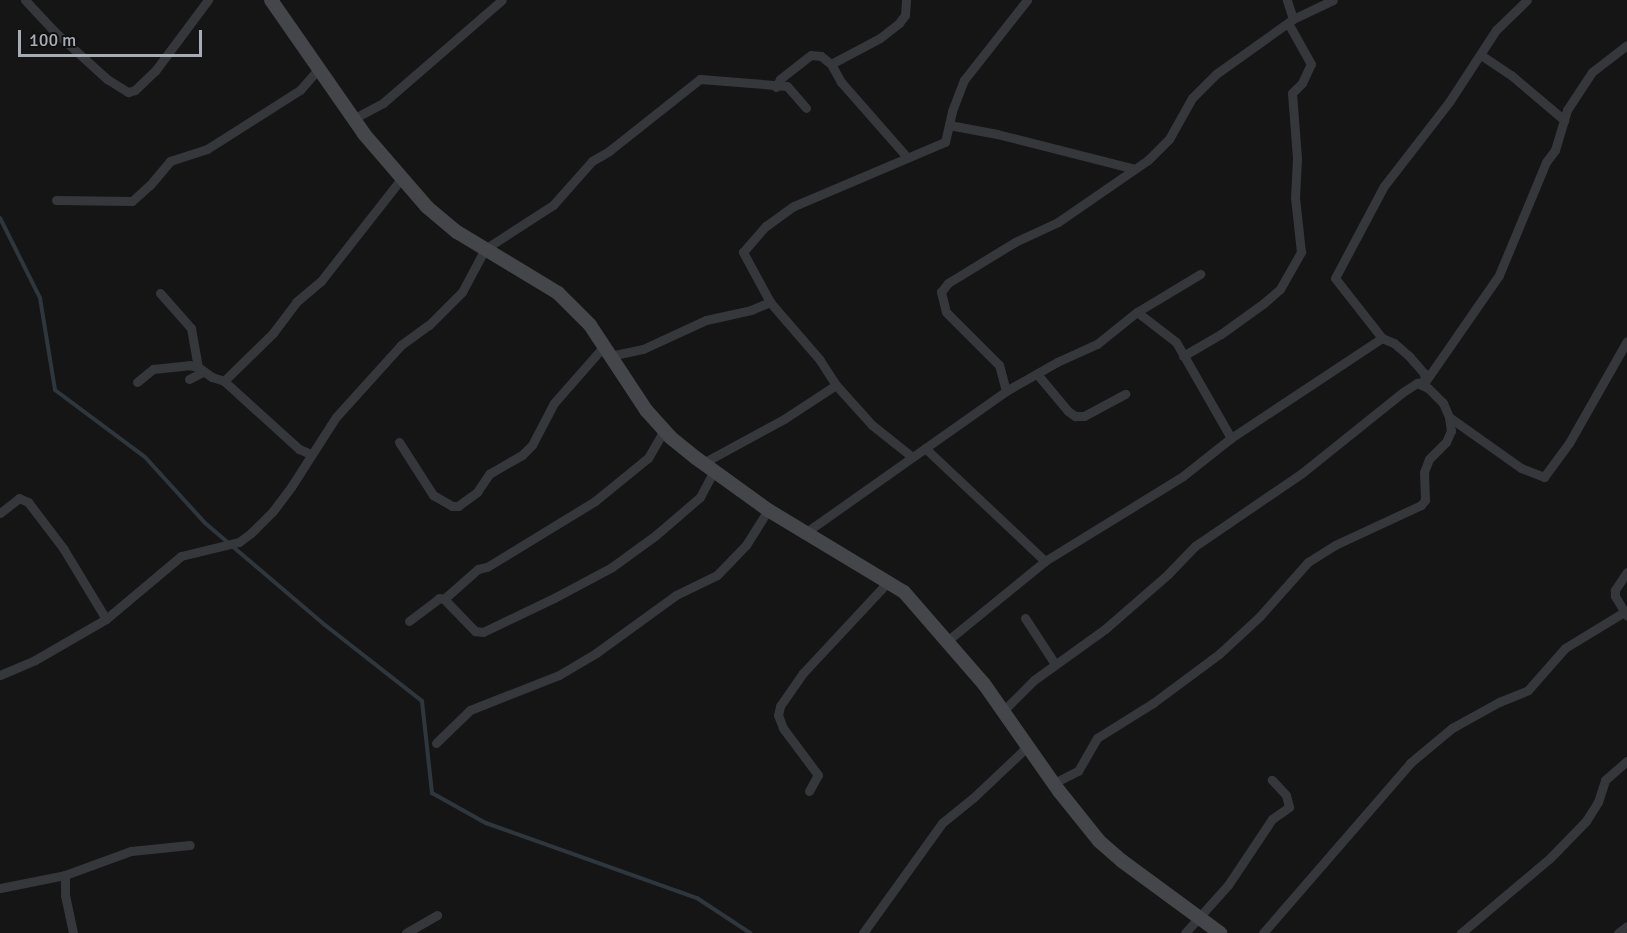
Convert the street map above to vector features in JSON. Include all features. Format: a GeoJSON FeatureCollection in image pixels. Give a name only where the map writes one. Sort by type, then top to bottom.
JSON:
{"type":"FeatureCollection","features":[{"type":"Feature","properties":{"kind":"street"},"geometry":{"type":"LineString","coordinates":[[25,0],[54,31],[106,79],[128,92],[135,90],[155,71],[208,0]]}},
{"type":"Feature","properties":{"kind":"street"},"geometry":{"type":"LineString","coordinates":[[271,0],[353,119],[400,178],[434,213],[457,232],[558,293],[590,325],[646,410],[664,430],[708,467],[768,510],[904,592],[984,684],[1054,783],[1100,841],[1122,861],[1220,933]]}},
{"type":"Feature","properties":{"kind":"street"},"geometry":{"type":"LineString","coordinates":[[353,119],[383,103],[502,0]]}},
{"type":"Feature","properties":{"kind":"street"},"geometry":{"type":"LineString","coordinates":[[831,64],[880,38],[899,23],[905,15],[906,0]]}},
{"type":"Feature","properties":{"kind":"street"},"geometry":{"type":"LineString","coordinates":[[911,456],[872,425],[836,385],[820,360],[770,302],[743,252],[766,226],[794,206],[945,142],[964,80],[1027,0]]}},
{"type":"Feature","properties":{"kind":"street"},"geometry":{"type":"LineString","coordinates":[[1183,356],[1221,334],[1264,303],[1280,288],[1301,252],[1295,198],[1297,158],[1292,93],[1302,83],[1311,64],[1291,21],[1287,0]]}},
{"type":"Feature","properties":{"kind":"street"},"geometry":{"type":"LineString","coordinates":[[1005,391],[999,365],[946,312],[941,292],[948,283],[1015,242],[1058,222],[1135,169],[1170,139],[1192,98],[1216,74],[1291,21],[1333,0]]}},
{"type":"Feature","properties":{"kind":"street"},"geometry":{"type":"LineString","coordinates":[[1421,382],[1424,373],[1394,343],[1382,338],[1335,278],[1384,186],[1481,55],[1496,30],[1527,0]]}},
{"type":"Feature","properties":{"kind":"street"},"geometry":{"type":"LineString","coordinates":[[1003,711],[1034,680],[1105,629],[1195,546],[1302,473],[1421,382],[1499,275],[1546,162],[1555,150],[1567,110],[1592,72],[1627,45]]}},
{"type":"Feature","properties":{"kind":"street"},"geometry":{"type":"LineString","coordinates":[[776,87],[780,79],[810,55],[821,57],[831,64],[841,82],[907,157]]}},
{"type":"Feature","properties":{"kind":"street"},"geometry":{"type":"LineString","coordinates":[[1481,55],[1511,75],[1564,120]]}},
{"type":"Feature","properties":{"kind":"street"},"geometry":{"type":"LineString","coordinates":[[56,200],[132,201],[150,185],[170,161],[207,149],[300,90],[318,69]]}},
{"type":"Feature","properties":{"kind":"street"},"geometry":{"type":"LineString","coordinates":[[0,675],[36,660],[106,619],[181,556],[239,542],[251,533],[273,511],[336,417],[401,345],[429,325],[462,292],[485,249],[553,205],[592,161],[609,151],[700,79],[791,88],[806,108]]}},
{"type":"Feature","properties":{"kind":"street"},"geometry":{"type":"LineString","coordinates":[[949,125],[1135,169]]}},
{"type":"Feature","properties":{"kind":"street"},"geometry":{"type":"LineString","coordinates":[[224,381],[273,333],[296,302],[321,281],[400,178]]}},
{"type":"Feature","properties":{"kind":"street"},"geometry":{"type":"LineString","coordinates":[[805,533],[1005,391],[1097,344],[1137,312],[1200,274]]}},
{"type":"Feature","properties":{"kind":"street"},"geometry":{"type":"LineString","coordinates":[[160,293],[190,326],[200,370]]}},
{"type":"Feature","properties":{"kind":"street"},"geometry":{"type":"LineString","coordinates":[[399,442],[433,495],[452,506],[458,506],[477,492],[489,474],[522,455],[532,445],[554,403],[607,351],[643,349],[706,320],[751,310],[770,302]]}},
{"type":"Feature","properties":{"kind":"street"},"geometry":{"type":"LineString","coordinates":[[1137,312],[1176,342],[1231,438]]}},
{"type":"Feature","properties":{"kind":"street"},"geometry":{"type":"LineString","coordinates":[[946,641],[1045,561],[1183,476],[1231,438],[1382,338]]}},
{"type":"Feature","properties":{"kind":"street"},"geometry":{"type":"LineString","coordinates":[[1449,417],[1521,468],[1544,477],[1569,443],[1627,341]]}},
{"type":"Feature","properties":{"kind":"street"},"geometry":{"type":"LineString","coordinates":[[136,382],[153,369],[189,365],[224,381],[299,449],[311,454]]}},
{"type":"Feature","properties":{"kind":"street"},"geometry":{"type":"LineString","coordinates":[[189,379],[200,370]]}},
{"type":"Feature","properties":{"kind":"street"},"geometry":{"type":"LineString","coordinates":[[1036,374],[1068,411],[1076,416],[1084,416],[1125,394]]}},
{"type":"Feature","properties":{"kind":"street"},"geometry":{"type":"LineString","coordinates":[[1054,783],[1078,771],[1097,738],[1153,703],[1219,654],[1260,615],[1308,562],[1335,545],[1421,505],[1425,500],[1424,472],[1429,459],[1446,442],[1451,431],[1449,417],[1443,403],[1421,382]]}},
{"type":"Feature","properties":{"kind":"street"},"geometry":{"type":"LineString","coordinates":[[444,598],[475,631],[483,632],[612,567],[656,535],[700,497],[708,467],[836,385]]}},
{"type":"Feature","properties":{"kind":"street"},"geometry":{"type":"LineString","coordinates":[[409,621],[439,598],[444,598],[478,569],[488,567],[595,501],[648,458],[664,430]]}},
{"type":"Feature","properties":{"kind":"street"},"geometry":{"type":"LineString","coordinates":[[925,448],[1045,561]]}},
{"type":"Feature","properties":{"kind":"street"},"geometry":{"type":"LineString","coordinates":[[0,513],[19,498],[28,502],[63,548],[106,619]]}},
{"type":"Feature","properties":{"kind":"street"},"geometry":{"type":"LineString","coordinates":[[436,743],[470,711],[560,675],[596,653],[676,595],[717,575],[746,545],[768,510]]}},
{"type":"Feature","properties":{"kind":"street"},"geometry":{"type":"LineString","coordinates":[[1263,933],[1274,917],[1410,763],[1452,728],[1499,702],[1528,690],[1565,648],[1626,614],[1615,596],[1615,590],[1627,572]]}},
{"type":"Feature","properties":{"kind":"street"},"geometry":{"type":"LineString","coordinates":[[809,791],[818,775],[783,728],[778,715],[780,706],[803,673],[888,582]]}},
{"type":"Feature","properties":{"kind":"street"},"geometry":{"type":"LineString","coordinates":[[1025,618],[1055,664]]}},
{"type":"Feature","properties":{"kind":"street"},"geometry":{"type":"LineString","coordinates":[[863,933],[942,823],[973,798],[1028,746]]}},
{"type":"Feature","properties":{"kind":"street"},"geometry":{"type":"LineString","coordinates":[[1461,933],[1549,859],[1586,821],[1598,802],[1605,780],[1627,761]]}},
{"type":"Feature","properties":{"kind":"street"},"geometry":{"type":"LineString","coordinates":[[1185,933],[1228,885],[1268,824],[1289,807],[1286,795],[1272,780]]}},
{"type":"Feature","properties":{"kind":"street"},"geometry":{"type":"LineString","coordinates":[[0,888],[65,875],[131,851],[190,845]]}},
{"type":"Feature","properties":{"kind":"street"},"geometry":{"type":"LineString","coordinates":[[65,875],[65,895],[72,933]]}},
{"type":"Feature","properties":{"kind":"street"},"geometry":{"type":"LineString","coordinates":[[406,933],[437,915]]}},
{"type":"Feature","properties":{"kind":"street"},"geometry":{"type":"LineString","coordinates":[[1618,933],[1627,926]]}},
{"type":"Feature","properties":{"kind":"waterway"},"geometry":{"type":"LineString","coordinates":[[0,218],[40,298],[55,390],[145,457],[205,523],[325,625],[422,701],[432,793],[486,823],[697,898],[750,933]]}}]}
